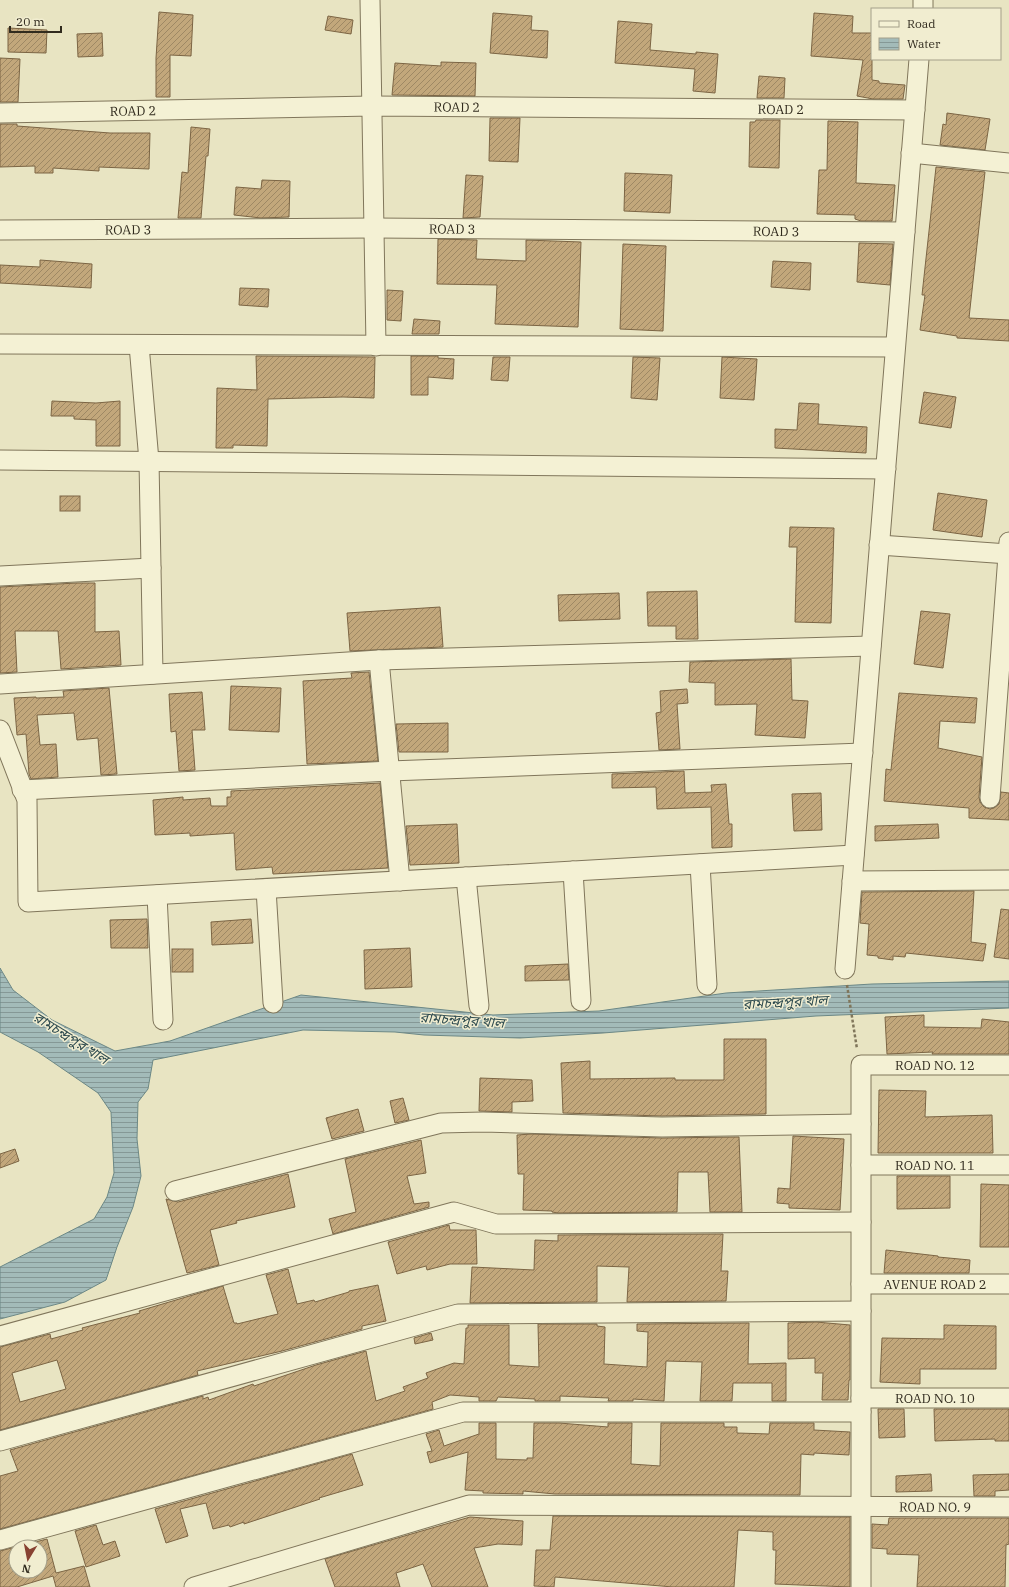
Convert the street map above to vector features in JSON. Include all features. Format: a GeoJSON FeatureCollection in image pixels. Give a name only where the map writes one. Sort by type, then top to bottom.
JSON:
{"type":"FeatureCollection","features":[{"type":"Feature","properties":{"kind":"street"},"geometry":{"type":"LineString","coordinates":[[370,0],[376,346]]}},
{"type":"Feature","properties":{"kind":"street"},"geometry":{"type":"LineString","coordinates":[[845,969],[919,60]]}},
{"type":"Feature","properties":{"kind":"street","name":"ROAD 2"},"geometry":{"type":"LineString","coordinates":[[0,113],[372,106],[915,110]]}},
{"type":"Feature","properties":{"kind":"street"},"geometry":{"type":"LineString","coordinates":[[911,153],[1009,163]]}},
{"type":"Feature","properties":{"kind":"street","name":"ROAD 3"},"geometry":{"type":"LineString","coordinates":[[0,230],[374,228],[905,232]]}},
{"type":"Feature","properties":{"kind":"street"},"geometry":{"type":"LineString","coordinates":[[0,344],[895,347]]}},
{"type":"Feature","properties":{"kind":"street"},"geometry":{"type":"LineString","coordinates":[[139,345],[149,461],[153,674]]}},
{"type":"Feature","properties":{"kind":"street"},"geometry":{"type":"LineString","coordinates":[[0,460],[886,469]]}},
{"type":"Feature","properties":{"kind":"street"},"geometry":{"type":"LineString","coordinates":[[879,546],[1009,550],[990,798]]}},
{"type":"Feature","properties":{"kind":"street"},"geometry":{"type":"LineString","coordinates":[[0,576],[151,568]]}},
{"type":"Feature","properties":{"kind":"street"},"geometry":{"type":"LineString","coordinates":[[0,684],[379,660],[871,646]]}},
{"type":"Feature","properties":{"kind":"street"},"geometry":{"type":"LineString","coordinates":[[379,660],[400,881]]}},
{"type":"Feature","properties":{"kind":"street"},"geometry":{"type":"LineString","coordinates":[[0,730],[27,800],[28,902],[854,855]]}},
{"type":"Feature","properties":{"kind":"street"},"geometry":{"type":"LineString","coordinates":[[22,790],[390,771],[863,753]]}},
{"type":"Feature","properties":{"kind":"street"},"geometry":{"type":"LineString","coordinates":[[700,864],[708,985]]}},
{"type":"Feature","properties":{"kind":"street"},"geometry":{"type":"LineString","coordinates":[[573,871],[581,1001]]}},
{"type":"Feature","properties":{"kind":"street"},"geometry":{"type":"LineString","coordinates":[[466,877],[479,1006]]}},
{"type":"Feature","properties":{"kind":"street"},"geometry":{"type":"LineString","coordinates":[[852,881],[1009,880]]}},
{"type":"Feature","properties":{"kind":"street"},"geometry":{"type":"LineString","coordinates":[[266,889],[273,1003]]}},
{"type":"Feature","properties":{"kind":"street"},"geometry":{"type":"LineString","coordinates":[[157,895],[163,1020]]}},
{"type":"Feature","properties":{"kind":"street","name":"ROAD NO. 12"},"geometry":{"type":"LineString","coordinates":[[861,1124],[861,1065],[1009,1065]]}},
{"type":"Feature","properties":{"kind":"street"},"geometry":{"type":"LineString","coordinates":[[175,1191],[442,1123],[483,1122],[662,1127],[861,1124],[861,1587]]}},
{"type":"Feature","properties":{"kind":"street","name":"ROAD NO. 11"},"geometry":{"type":"LineString","coordinates":[[861,1166],[1009,1165]]}},
{"type":"Feature","properties":{"kind":"street"},"geometry":{"type":"LineString","coordinates":[[0,1336],[454,1212],[496,1224],[861,1222]]}},
{"type":"Feature","properties":{"kind":"street","name":"AVENUE ROAD 2"},"geometry":{"type":"LineString","coordinates":[[861,1284],[1009,1284]]}},
{"type":"Feature","properties":{"kind":"street"},"geometry":{"type":"LineString","coordinates":[[0,1441],[458,1314],[861,1311]]}},
{"type":"Feature","properties":{"kind":"street","name":"ROAD NO. 10"},"geometry":{"type":"LineString","coordinates":[[0,1540],[464,1412],[861,1405],[1009,1398]]}},
{"type":"Feature","properties":{"kind":"street","name":"ROAD NO. 9"},"geometry":{"type":"LineString","coordinates":[[194,1587],[469,1505],[1009,1507]]}},
{"type":"Feature","properties":{"kind":"path"},"geometry":{"type":"LineString","coordinates":[[845,969],[854,1032]]}},
{"type":"Feature","properties":{"kind":"water","name":"রামচন্দ্রপুর খাল"},"geometry":{"type":"Polygon","coordinates":[[[0,968],[13,990],[52,1020],[115,1051],[170,1041],[301,995],[493,1015],[599,1011],[726,993],[872,984],[1009,981],[1009,1008],[816,1016],[520,1038],[424,1035],[395,1032],[303,1030],[153,1060],[148,1089],[138,1102],[137,1139],[141,1176],[133,1207],[106,1280],[65,1302],[0,1319],[0,1267],[94,1219],[107,1197],[114,1173],[111,1112],[98,1093],[38,1052],[0,1032],[0,968]]]}},
{"type":"Feature","properties":{"kind":"building"},"geometry":{"type":"Polygon","coordinates":[[[159,12],[193,15],[191,56],[170,55],[170,97],[156,97],[156,58],[159,12]]]}},
{"type":"Feature","properties":{"kind":"building"},"geometry":{"type":"Polygon","coordinates":[[[493,13],[532,16],[531,30],[548,31],[547,58],[490,53],[493,13]]]}},
{"type":"Feature","properties":{"kind":"building"},"geometry":{"type":"Polygon","coordinates":[[[814,13],[853,16],[852,33],[871,33],[872,80],[879,81],[879,83],[905,85],[903,99],[873,99],[857,96],[863,60],[811,56],[814,13]]]}},
{"type":"Feature","properties":{"kind":"building"},"geometry":{"type":"Polygon","coordinates":[[[328,16],[353,20],[351,34],[325,30],[328,16]]]}},
{"type":"Feature","properties":{"kind":"building"},"geometry":{"type":"Polygon","coordinates":[[[618,21],[652,24],[650,50],[696,54],[696,52],[718,54],[715,93],[693,91],[695,69],[615,63],[618,21]]]}},
{"type":"Feature","properties":{"kind":"building"},"geometry":{"type":"Polygon","coordinates":[[[8,28],[47,30],[46,53],[8,52],[8,28]]]}},
{"type":"Feature","properties":{"kind":"building"},"geometry":{"type":"Polygon","coordinates":[[[102,33],[103,56],[78,57],[77,34],[102,33]]]}},
{"type":"Feature","properties":{"kind":"building"},"geometry":{"type":"Polygon","coordinates":[[[0,58],[20,59],[18,102],[0,102],[0,58]]]}},
{"type":"Feature","properties":{"kind":"building"},"geometry":{"type":"Polygon","coordinates":[[[441,62],[476,63],[475,96],[392,95],[395,63],[441,66],[441,62]]]}},
{"type":"Feature","properties":{"kind":"building"},"geometry":{"type":"Polygon","coordinates":[[[759,76],[785,78],[784,98],[757,98],[759,76]]]}},
{"type":"Feature","properties":{"kind":"building"},"geometry":{"type":"Polygon","coordinates":[[[947,113],[990,119],[985,150],[940,145],[943,124],[946,125],[947,113]]]}},
{"type":"Feature","properties":{"kind":"building"},"geometry":{"type":"Polygon","coordinates":[[[490,118],[520,118],[518,162],[489,161],[490,118]]]}},
{"type":"Feature","properties":{"kind":"building"},"geometry":{"type":"Polygon","coordinates":[[[756,120],[780,120],[779,168],[749,167],[750,122],[755,122],[756,120]]]}},
{"type":"Feature","properties":{"kind":"building"},"geometry":{"type":"Polygon","coordinates":[[[828,121],[858,122],[856,183],[895,185],[892,221],[861,221],[855,219],[855,215],[817,214],[819,170],[827,170],[828,121]]]}},
{"type":"Feature","properties":{"kind":"building"},"geometry":{"type":"Polygon","coordinates":[[[0,124],[17,124],[17,126],[110,133],[150,133],[149,169],[99,167],[99,171],[53,168],[53,173],[35,173],[35,166],[0,167],[0,124]]]}},
{"type":"Feature","properties":{"kind":"building"},"geometry":{"type":"Polygon","coordinates":[[[191,127],[210,129],[208,156],[206,156],[201,218],[178,218],[182,172],[188,173],[191,127]]]}},
{"type":"Feature","properties":{"kind":"building"},"geometry":{"type":"Polygon","coordinates":[[[936,167],[985,172],[969,318],[1009,320],[1009,341],[957,338],[957,336],[920,330],[925,295],[922,295],[936,167]]]}},
{"type":"Feature","properties":{"kind":"building"},"geometry":{"type":"Polygon","coordinates":[[[625,173],[672,175],[670,213],[624,211],[625,173]]]}},
{"type":"Feature","properties":{"kind":"building"},"geometry":{"type":"Polygon","coordinates":[[[466,175],[483,176],[480,217],[463,218],[466,175]]]}},
{"type":"Feature","properties":{"kind":"building"},"geometry":{"type":"Polygon","coordinates":[[[262,180],[290,181],[289,217],[261,218],[234,215],[236,187],[261,189],[262,180]]]}},
{"type":"Feature","properties":{"kind":"building"},"geometry":{"type":"Polygon","coordinates":[[[438,239],[477,240],[476,259],[526,261],[526,240],[581,242],[578,327],[495,324],[497,285],[437,284],[438,239]]]}},
{"type":"Feature","properties":{"kind":"building"},"geometry":{"type":"Polygon","coordinates":[[[859,243],[893,244],[890,285],[857,282],[859,243]]]}},
{"type":"Feature","properties":{"kind":"building"},"geometry":{"type":"Polygon","coordinates":[[[623,244],[666,246],[663,331],[620,329],[623,244]]]}},
{"type":"Feature","properties":{"kind":"building"},"geometry":{"type":"Polygon","coordinates":[[[40,260],[92,264],[91,288],[0,283],[0,265],[40,267],[40,260]]]}},
{"type":"Feature","properties":{"kind":"building"},"geometry":{"type":"Polygon","coordinates":[[[773,261],[811,263],[810,290],[771,287],[773,261]]]}},
{"type":"Feature","properties":{"kind":"building"},"geometry":{"type":"Polygon","coordinates":[[[240,288],[269,289],[268,307],[239,305],[240,288]]]}},
{"type":"Feature","properties":{"kind":"building"},"geometry":{"type":"Polygon","coordinates":[[[387,290],[403,291],[401,321],[387,320],[387,290]]]}},
{"type":"Feature","properties":{"kind":"building"},"geometry":{"type":"Polygon","coordinates":[[[414,319],[440,321],[439,334],[412,334],[414,319]]]}},
{"type":"Feature","properties":{"kind":"building"},"geometry":{"type":"Polygon","coordinates":[[[256,356],[375,357],[374,398],[343,397],[268,399],[267,446],[233,445],[233,448],[216,448],[217,388],[257,390],[256,356]]]}},
{"type":"Feature","properties":{"kind":"building"},"geometry":{"type":"Polygon","coordinates":[[[411,356],[438,356],[438,358],[454,359],[453,379],[428,377],[428,395],[411,395],[411,356]]]}},
{"type":"Feature","properties":{"kind":"building"},"geometry":{"type":"Polygon","coordinates":[[[493,357],[510,357],[508,381],[491,380],[493,357]]]}},
{"type":"Feature","properties":{"kind":"building"},"geometry":{"type":"Polygon","coordinates":[[[633,357],[660,358],[657,400],[631,398],[633,357]]]}},
{"type":"Feature","properties":{"kind":"building"},"geometry":{"type":"Polygon","coordinates":[[[722,357],[757,359],[754,400],[720,398],[722,357]]]}},
{"type":"Feature","properties":{"kind":"building"},"geometry":{"type":"Polygon","coordinates":[[[924,392],[956,397],[951,428],[919,423],[924,392]]]}},
{"type":"Feature","properties":{"kind":"building"},"geometry":{"type":"Polygon","coordinates":[[[52,401],[96,403],[120,401],[120,446],[96,446],[96,420],[74,419],[74,416],[51,416],[52,401]]]}},
{"type":"Feature","properties":{"kind":"building"},"geometry":{"type":"Polygon","coordinates":[[[799,403],[819,404],[818,424],[867,427],[866,453],[775,448],[775,429],[797,430],[799,403]]]}},
{"type":"Feature","properties":{"kind":"building"},"geometry":{"type":"Polygon","coordinates":[[[938,493],[987,500],[982,537],[933,530],[938,493]]]}},
{"type":"Feature","properties":{"kind":"building"},"geometry":{"type":"Polygon","coordinates":[[[60,496],[80,496],[80,511],[60,511],[60,496]]]}},
{"type":"Feature","properties":{"kind":"building"},"geometry":{"type":"Polygon","coordinates":[[[790,527],[834,528],[831,623],[795,622],[797,547],[789,547],[790,527]]]}},
{"type":"Feature","properties":{"kind":"building"},"geometry":{"type":"Polygon","coordinates":[[[95,583],[95,632],[119,631],[121,665],[61,669],[58,631],[15,631],[17,672],[0,673],[0,587],[95,583]]]}},
{"type":"Feature","properties":{"kind":"building"},"geometry":{"type":"Polygon","coordinates":[[[697,591],[698,639],[676,639],[676,626],[648,626],[647,592],[697,591]]]}},
{"type":"Feature","properties":{"kind":"building"},"geometry":{"type":"Polygon","coordinates":[[[619,593],[620,619],[559,621],[558,595],[619,593]]]}},
{"type":"Feature","properties":{"kind":"building"},"geometry":{"type":"Polygon","coordinates":[[[440,607],[443,647],[350,651],[347,613],[440,607]]]}},
{"type":"Feature","properties":{"kind":"building"},"geometry":{"type":"Polygon","coordinates":[[[921,611],[950,614],[943,668],[914,664],[921,611]]]}},
{"type":"Feature","properties":{"kind":"building"},"geometry":{"type":"Polygon","coordinates":[[[791,659],[792,700],[808,701],[805,738],[755,735],[757,704],[715,705],[715,683],[689,682],[690,662],[791,659]]]}},
{"type":"Feature","properties":{"kind":"building"},"geometry":{"type":"Polygon","coordinates":[[[369,672],[378,761],[307,764],[303,681],[352,678],[351,673],[369,672]]]}},
{"type":"Feature","properties":{"kind":"building"},"geometry":{"type":"Polygon","coordinates":[[[231,686],[281,688],[279,732],[229,730],[231,686]]]}},
{"type":"Feature","properties":{"kind":"building"},"geometry":{"type":"Polygon","coordinates":[[[109,688],[117,774],[101,775],[98,738],[77,740],[74,713],[37,715],[40,745],[56,744],[58,777],[31,779],[29,774],[26,734],[17,735],[14,698],[64,697],[63,691],[109,688]]]}},
{"type":"Feature","properties":{"kind":"building"},"geometry":{"type":"Polygon","coordinates":[[[687,689],[688,703],[677,704],[680,749],[659,750],[656,713],[661,712],[660,691],[687,689]]]}},
{"type":"Feature","properties":{"kind":"building"},"geometry":{"type":"Polygon","coordinates":[[[202,692],[205,730],[192,730],[195,770],[179,771],[176,731],[171,732],[169,694],[202,692]]]}},
{"type":"Feature","properties":{"kind":"building"},"geometry":{"type":"Polygon","coordinates":[[[899,693],[977,698],[975,723],[940,721],[938,748],[982,757],[979,797],[980,802],[984,807],[990,809],[994,808],[999,804],[1001,792],[1009,793],[1009,820],[969,818],[969,808],[884,801],[886,769],[891,770],[899,693]]]}},
{"type":"Feature","properties":{"kind":"building"},"geometry":{"type":"Polygon","coordinates":[[[448,723],[448,752],[399,752],[396,724],[448,723]]]}},
{"type":"Feature","properties":{"kind":"building"},"geometry":{"type":"Polygon","coordinates":[[[684,771],[685,793],[712,792],[711,785],[726,784],[729,824],[732,824],[732,847],[712,848],[711,807],[657,809],[656,787],[612,788],[612,774],[684,771]]]}},
{"type":"Feature","properties":{"kind":"building"},"geometry":{"type":"Polygon","coordinates":[[[380,783],[388,868],[273,874],[272,867],[236,870],[234,833],[190,836],[190,833],[155,835],[153,800],[183,797],[183,800],[210,798],[211,806],[227,806],[227,797],[231,797],[231,791],[380,783]]]}},
{"type":"Feature","properties":{"kind":"building"},"geometry":{"type":"Polygon","coordinates":[[[821,793],[822,830],[794,831],[792,794],[821,793]]]}},
{"type":"Feature","properties":{"kind":"building"},"geometry":{"type":"Polygon","coordinates":[[[457,824],[459,863],[410,865],[406,826],[457,824]]]}},
{"type":"Feature","properties":{"kind":"building"},"geometry":{"type":"Polygon","coordinates":[[[938,824],[939,838],[875,841],[875,826],[938,824]]]}},
{"type":"Feature","properties":{"kind":"building"},"geometry":{"type":"Polygon","coordinates":[[[974,891],[971,942],[986,944],[983,961],[906,953],[905,957],[893,956],[893,960],[867,955],[869,924],[860,923],[862,892],[974,891]]]}},
{"type":"Feature","properties":{"kind":"building"},"geometry":{"type":"Polygon","coordinates":[[[1001,909],[1009,910],[1009,959],[994,957],[1001,909]]]}},
{"type":"Feature","properties":{"kind":"building"},"geometry":{"type":"Polygon","coordinates":[[[147,919],[148,948],[111,948],[110,920],[147,919]]]}},
{"type":"Feature","properties":{"kind":"building"},"geometry":{"type":"Polygon","coordinates":[[[251,919],[253,943],[212,945],[211,922],[251,919]]]}},
{"type":"Feature","properties":{"kind":"building"},"geometry":{"type":"Polygon","coordinates":[[[410,948],[412,987],[365,989],[364,950],[410,948]]]}},
{"type":"Feature","properties":{"kind":"building"},"geometry":{"type":"Polygon","coordinates":[[[172,949],[193,949],[193,972],[172,972],[172,949]]]}},
{"type":"Feature","properties":{"kind":"building"},"geometry":{"type":"Polygon","coordinates":[[[568,964],[569,980],[525,981],[525,966],[568,964]]]}},
{"type":"Feature","properties":{"kind":"building"},"geometry":{"type":"Polygon","coordinates":[[[924,1015],[924,1027],[981,1028],[982,1019],[1009,1022],[1009,1054],[932,1054],[933,1052],[887,1054],[885,1017],[924,1015]]]}},
{"type":"Feature","properties":{"kind":"building"},"geometry":{"type":"Polygon","coordinates":[[[724,1039],[766,1039],[766,1114],[662,1116],[563,1113],[561,1063],[590,1061],[590,1079],[675,1078],[675,1080],[724,1080],[724,1039]]]}},
{"type":"Feature","properties":{"kind":"building"},"geometry":{"type":"Polygon","coordinates":[[[480,1078],[532,1080],[533,1101],[512,1102],[512,1112],[479,1111],[480,1078]]]}},
{"type":"Feature","properties":{"kind":"building"},"geometry":{"type":"Polygon","coordinates":[[[879,1090],[926,1091],[925,1117],[992,1115],[993,1153],[878,1153],[879,1090]]]}},
{"type":"Feature","properties":{"kind":"building"},"geometry":{"type":"Polygon","coordinates":[[[403,1098],[409,1120],[395,1123],[390,1101],[403,1098]]]}},
{"type":"Feature","properties":{"kind":"building"},"geometry":{"type":"Polygon","coordinates":[[[358,1109],[364,1131],[332,1139],[326,1118],[358,1109]]]}},
{"type":"Feature","properties":{"kind":"building"},"geometry":{"type":"Polygon","coordinates":[[[531,1134],[662,1138],[739,1137],[742,1212],[710,1212],[708,1172],[678,1172],[677,1212],[558,1213],[552,1211],[523,1210],[524,1174],[518,1174],[517,1135],[531,1134]]]}},
{"type":"Feature","properties":{"kind":"building"},"geometry":{"type":"Polygon","coordinates":[[[793,1136],[844,1139],[840,1210],[789,1208],[789,1204],[777,1203],[778,1188],[790,1189],[793,1136]]]}},
{"type":"Feature","properties":{"kind":"building"},"geometry":{"type":"Polygon","coordinates":[[[421,1140],[426,1173],[407,1176],[414,1204],[429,1202],[429,1207],[333,1234],[329,1219],[356,1212],[345,1159],[421,1140]]]}},
{"type":"Feature","properties":{"kind":"building"},"geometry":{"type":"Polygon","coordinates":[[[15,1149],[19,1161],[0,1168],[0,1154],[15,1149]]]}},
{"type":"Feature","properties":{"kind":"building"},"geometry":{"type":"Polygon","coordinates":[[[288,1174],[295,1207],[236,1221],[237,1223],[210,1230],[219,1265],[187,1273],[166,1199],[178,1202],[288,1174]]]}},
{"type":"Feature","properties":{"kind":"building"},"geometry":{"type":"Polygon","coordinates":[[[897,1176],[950,1176],[950,1208],[897,1209],[897,1176]]]}},
{"type":"Feature","properties":{"kind":"building"},"geometry":{"type":"Polygon","coordinates":[[[981,1184],[1009,1185],[1009,1247],[980,1247],[981,1184]]]}},
{"type":"Feature","properties":{"kind":"building"},"geometry":{"type":"Polygon","coordinates":[[[449,1225],[450,1230],[476,1230],[477,1264],[450,1264],[427,1270],[426,1266],[397,1274],[388,1242],[449,1225]]]}},
{"type":"Feature","properties":{"kind":"building"},"geometry":{"type":"Polygon","coordinates":[[[723,1234],[721,1271],[728,1271],[726,1301],[627,1302],[629,1267],[597,1266],[597,1302],[470,1303],[472,1267],[534,1270],[535,1240],[558,1241],[558,1235],[723,1234]]]}},
{"type":"Feature","properties":{"kind":"building"},"geometry":{"type":"Polygon","coordinates":[[[886,1250],[970,1260],[969,1273],[884,1273],[886,1250]]]}},
{"type":"Feature","properties":{"kind":"building"},"geometry":{"type":"Polygon","coordinates":[[[288,1269],[297,1304],[314,1300],[315,1302],[349,1291],[378,1285],[386,1321],[362,1326],[362,1329],[282,1351],[197,1371],[198,1375],[0,1430],[0,1347],[50,1334],[51,1339],[83,1330],[82,1328],[140,1313],[139,1311],[223,1286],[234,1323],[237,1324],[278,1314],[266,1275],[288,1269]],[[57,1360],[12,1373],[20,1402],[66,1389],[57,1360]]]}},
{"type":"Feature","properties":{"kind":"building"},"geometry":{"type":"Polygon","coordinates":[[[816,1322],[850,1325],[850,1380],[848,1400],[822,1400],[823,1373],[815,1373],[815,1358],[788,1359],[788,1323],[816,1322]]]}},
{"type":"Feature","properties":{"kind":"building"},"geometry":{"type":"Polygon","coordinates":[[[749,1323],[748,1364],[786,1363],[786,1401],[772,1401],[772,1383],[733,1383],[732,1401],[700,1401],[702,1362],[666,1361],[664,1401],[633,1399],[633,1401],[608,1401],[609,1398],[560,1396],[560,1401],[535,1401],[535,1399],[498,1397],[496,1401],[479,1401],[479,1397],[450,1395],[432,1402],[433,1409],[0,1529],[0,1476],[18,1471],[10,1450],[203,1396],[203,1399],[208,1397],[209,1400],[253,1384],[254,1386],[316,1365],[366,1351],[376,1401],[405,1391],[403,1387],[428,1378],[426,1373],[454,1363],[464,1364],[466,1328],[468,1328],[468,1325],[509,1325],[509,1365],[539,1367],[538,1324],[597,1324],[597,1326],[605,1327],[604,1364],[647,1367],[648,1332],[637,1331],[637,1324],[749,1323]]]}},
{"type":"Feature","properties":{"kind":"building"},"geometry":{"type":"Polygon","coordinates":[[[944,1325],[996,1326],[996,1369],[920,1369],[920,1384],[880,1382],[882,1338],[944,1339],[944,1325]]]}},
{"type":"Feature","properties":{"kind":"building"},"geometry":{"type":"Polygon","coordinates":[[[431,1333],[433,1340],[415,1344],[414,1338],[431,1333]]]}},
{"type":"Feature","properties":{"kind":"building"},"geometry":{"type":"Polygon","coordinates":[[[878,1409],[904,1409],[905,1437],[879,1438],[878,1409]]]}},
{"type":"Feature","properties":{"kind":"building"},"geometry":{"type":"Polygon","coordinates":[[[934,1409],[1009,1409],[1009,1441],[995,1441],[995,1439],[935,1441],[934,1409]]]}},
{"type":"Feature","properties":{"kind":"building"},"geometry":{"type":"Polygon","coordinates":[[[479,1423],[496,1423],[496,1459],[527,1460],[527,1458],[533,1458],[534,1423],[559,1423],[608,1427],[608,1423],[632,1423],[631,1464],[660,1466],[661,1423],[724,1423],[724,1427],[737,1427],[737,1433],[769,1434],[770,1423],[814,1423],[814,1430],[850,1432],[849,1455],[814,1453],[814,1455],[801,1454],[800,1495],[555,1494],[523,1491],[523,1494],[483,1493],[483,1491],[465,1490],[468,1452],[430,1463],[427,1452],[432,1451],[426,1434],[439,1430],[444,1446],[479,1434],[479,1423]]]}},
{"type":"Feature","properties":{"kind":"building"},"geometry":{"type":"Polygon","coordinates":[[[352,1454],[363,1485],[319,1498],[320,1499],[244,1524],[244,1522],[230,1527],[229,1525],[213,1529],[206,1503],[180,1509],[188,1536],[166,1543],[155,1509],[352,1454]]]}},
{"type":"Feature","properties":{"kind":"building"},"geometry":{"type":"Polygon","coordinates":[[[931,1474],[932,1491],[896,1492],[896,1476],[931,1474]]]}},
{"type":"Feature","properties":{"kind":"building"},"geometry":{"type":"Polygon","coordinates":[[[1009,1474],[1009,1490],[995,1491],[995,1496],[974,1496],[973,1475],[1009,1474]]]}},
{"type":"Feature","properties":{"kind":"building"},"geometry":{"type":"Polygon","coordinates":[[[553,1516],[850,1517],[850,1587],[775,1584],[776,1550],[773,1550],[773,1532],[738,1530],[734,1587],[673,1587],[555,1577],[554,1587],[534,1586],[536,1550],[550,1550],[553,1516]]]}},
{"type":"Feature","properties":{"kind":"building"},"geometry":{"type":"Polygon","coordinates":[[[470,1517],[523,1521],[522,1545],[498,1544],[474,1548],[488,1587],[432,1587],[423,1564],[396,1573],[400,1587],[335,1587],[325,1559],[470,1517]]]}},
{"type":"Feature","properties":{"kind":"building"},"geometry":{"type":"Polygon","coordinates":[[[889,1518],[1009,1518],[1009,1544],[1006,1545],[1005,1587],[917,1587],[919,1555],[887,1554],[887,1549],[872,1548],[872,1524],[888,1525],[889,1518]]]}},
{"type":"Feature","properties":{"kind":"building"},"geometry":{"type":"Polygon","coordinates":[[[96,1525],[103,1545],[115,1541],[120,1556],[86,1567],[75,1531],[96,1525]]]}},
{"type":"Feature","properties":{"kind":"building"},"geometry":{"type":"Polygon","coordinates":[[[48,1543],[56,1573],[84,1566],[90,1587],[56,1587],[53,1576],[48,1578],[48,1543]]]}},
{"type":"Feature","properties":{"kind":"building"},"geometry":{"type":"Polygon","coordinates":[[[8,1549],[8,1579],[43,1579],[17,1587],[0,1587],[0,1551],[8,1549]]]}}]}
